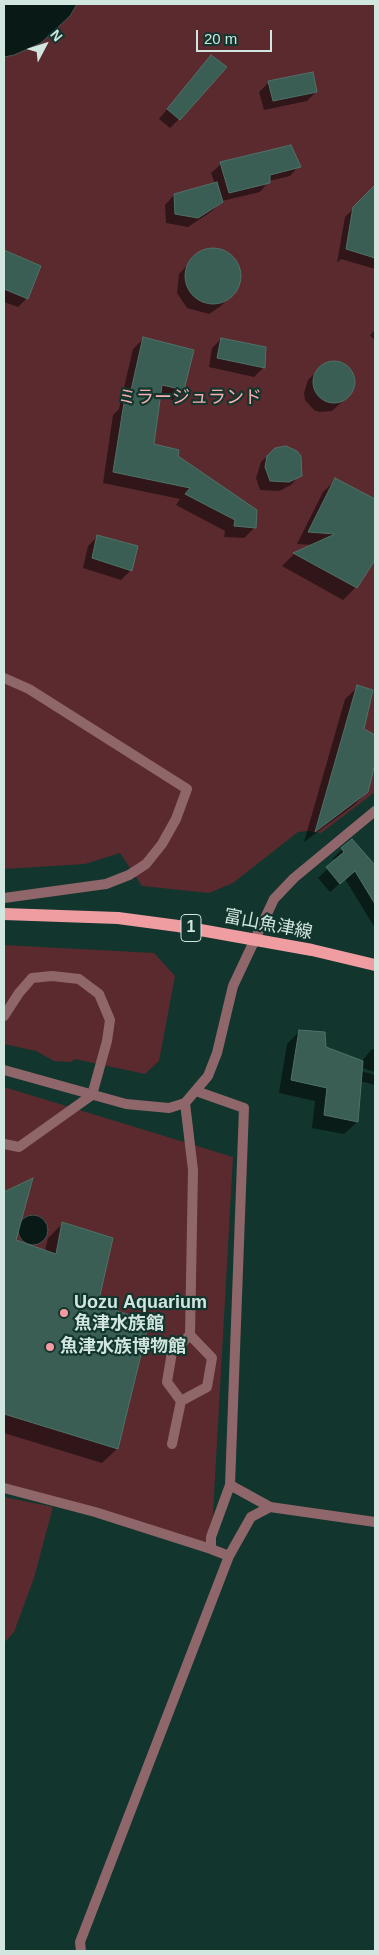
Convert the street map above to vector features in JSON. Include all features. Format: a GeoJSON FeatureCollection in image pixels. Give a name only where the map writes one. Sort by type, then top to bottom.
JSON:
{"type":"FeatureCollection","features":[{"type":"Feature","properties":{"kind":"main road","name":"富山魚津線"},"geometry":{"type":"LineString","coordinates":[[4,914],[118,918],[255,940],[375,965]]}},
{"type":"Feature","properties":{"kind":"street"},"geometry":{"type":"LineString","coordinates":[[4,678],[30,689],[187,789],[176,819],[162,844],[146,864],[129,875],[106,884],[4,898]]}},
{"type":"Feature","properties":{"kind":"street"},"geometry":{"type":"LineString","coordinates":[[4,1070],[126,1104],[169,1108],[185,1103],[208,1076],[217,1053],[233,986],[274,899],[294,878],[375,811]]}},
{"type":"Feature","properties":{"kind":"street"},"geometry":{"type":"LineString","coordinates":[[4,1016],[19,993],[32,978],[52,976],[79,979],[100,994],[110,1020],[107,1041],[92,1095],[19,1147],[4,1144]]}},
{"type":"Feature","properties":{"kind":"street"},"geometry":{"type":"LineString","coordinates":[[196,1092],[244,1108],[230,1485],[211,1537],[211,1549]]}},
{"type":"Feature","properties":{"kind":"street"},"geometry":{"type":"LineString","coordinates":[[172,1444],[181,1402],[207,1387],[212,1358],[190,1336],[193,1170],[185,1103]]}},
{"type":"Feature","properties":{"kind":"street"},"geometry":{"type":"LineString","coordinates":[[181,1402],[166,1382],[172,1352],[190,1336]]}},
{"type":"Feature","properties":{"kind":"street"},"geometry":{"type":"LineString","coordinates":[[230,1485],[270,1507],[375,1522]]}},
{"type":"Feature","properties":{"kind":"street"},"geometry":{"type":"LineString","coordinates":[[4,1488],[95,1512],[229,1556]]}},
{"type":"Feature","properties":{"kind":"street"},"geometry":{"type":"LineString","coordinates":[[81,1951],[80,1942],[229,1556],[251,1517],[270,1507]]}},
{"type":"Feature","properties":{"kind":"green space","name":"ミラージュランド"},"geometry":{"type":"Polygon","coordinates":[[[4,4],[375,4],[375,792],[321,833],[298,832],[233,883],[209,893],[142,886],[120,853],[85,864],[4,869],[4,4]]]}},
{"type":"Feature","properties":{"kind":"green space"},"geometry":{"type":"Polygon","coordinates":[[[4,945],[154,953],[175,976],[159,1061],[145,1074],[75,1059],[71,1062],[54,1061],[36,1051],[4,1044],[4,945]]]}},
{"type":"Feature","properties":{"kind":"green space"},"geometry":{"type":"Polygon","coordinates":[[[4,1087],[233,1157],[211,1549],[4,1491],[4,1087]]]}},
{"type":"Feature","properties":{"kind":"green space"},"geometry":{"type":"Polygon","coordinates":[[[4,1497],[53,1507],[34,1578],[14,1632],[4,1643],[4,1497]]]}},
{"type":"Feature","properties":{"kind":"shaded area"},"geometry":{"type":"Polygon","coordinates":[[[4,4],[77,4],[70,16],[41,43],[14,55],[4,57],[4,4]]]}},
{"type":"Feature","properties":{"kind":"shaded area"},"geometry":{"type":"Polygon","coordinates":[[[33,1215],[39,1216],[47,1224],[47,1236],[39,1244],[33,1245],[27,1244],[19,1236],[18,1230],[19,1224],[27,1216],[33,1215]]]}},
{"type":"Feature","properties":{"kind":"building"},"geometry":{"type":"Polygon","coordinates":[[[211,55],[227,67],[180,120],[167,109],[211,55]]]}},
{"type":"Feature","properties":{"kind":"building"},"geometry":{"type":"Polygon","coordinates":[[[313,72],[317,92],[273,101],[268,81],[313,72]]]}},
{"type":"Feature","properties":{"kind":"building"},"geometry":{"type":"Polygon","coordinates":[[[291,145],[301,167],[270,175],[270,183],[229,193],[220,162],[291,145]]]}},
{"type":"Feature","properties":{"kind":"building"},"geometry":{"type":"Polygon","coordinates":[[[217,182],[223,202],[198,218],[175,214],[174,194],[217,182]]]}},
{"type":"Feature","properties":{"kind":"building"},"geometry":{"type":"Polygon","coordinates":[[[375,185],[375,258],[346,249],[353,207],[375,185]]]}},
{"type":"Feature","properties":{"kind":"building"},"geometry":{"type":"Polygon","coordinates":[[[213,248],[224,250],[233,256],[239,265],[241,276],[239,287],[233,296],[224,302],[213,304],[202,302],[193,296],[187,287],[185,276],[187,265],[193,256],[202,250],[213,248]]]}},
{"type":"Feature","properties":{"kind":"building"},"geometry":{"type":"Polygon","coordinates":[[[4,250],[41,266],[28,299],[4,289],[4,250]]]}},
{"type":"Feature","properties":{"kind":"building"},"geometry":{"type":"Polygon","coordinates":[[[143,337],[194,350],[184,390],[162,385],[154,444],[179,450],[178,456],[257,510],[256,528],[234,526],[235,520],[185,494],[190,488],[113,472],[124,403],[128,404],[143,337]]]}},
{"type":"Feature","properties":{"kind":"building"},"geometry":{"type":"Polygon","coordinates":[[[221,338],[266,347],[265,368],[217,358],[221,338]]]}},
{"type":"Feature","properties":{"kind":"building"},"geometry":{"type":"Polygon","coordinates":[[[338,361],[346,364],[352,370],[355,382],[352,394],[346,400],[330,403],[322,400],[316,394],[313,378],[316,370],[322,364],[338,361]]]}},
{"type":"Feature","properties":{"kind":"building"},"geometry":{"type":"Polygon","coordinates":[[[286,446],[297,451],[301,456],[302,476],[289,482],[270,481],[265,467],[267,456],[275,448],[286,446]]]}},
{"type":"Feature","properties":{"kind":"building"},"geometry":{"type":"Polygon","coordinates":[[[335,478],[375,499],[375,560],[357,588],[293,553],[335,534],[308,532],[335,478]]]}},
{"type":"Feature","properties":{"kind":"building"},"geometry":{"type":"Polygon","coordinates":[[[97,535],[138,546],[132,571],[92,558],[97,535]]]}},
{"type":"Feature","properties":{"kind":"building"},"geometry":{"type":"Polygon","coordinates":[[[357,685],[373,690],[364,729],[375,735],[375,764],[368,792],[315,832],[357,685]]]}},
{"type":"Feature","properties":{"kind":"building"},"geometry":{"type":"Polygon","coordinates":[[[352,839],[375,865],[375,904],[355,871],[340,884],[326,867],[344,852],[341,848],[352,839]]]}},
{"type":"Feature","properties":{"kind":"building"},"geometry":{"type":"Polygon","coordinates":[[[299,1030],[325,1032],[326,1047],[363,1061],[358,1122],[324,1115],[327,1088],[291,1080],[299,1030]]]}},
{"type":"Feature","properties":{"kind":"building","name":"Uozu Aquarium 魚津水族館"},"geometry":{"type":"Polygon","coordinates":[[[33,1178],[16,1240],[56,1254],[62,1222],[113,1238],[98,1304],[149,1322],[118,1449],[4,1414],[4,1192],[33,1178]]]}},
{"type":"Feature","properties":{"kind":"place","name":"Uozu Aquarium 魚津水族館"},"geometry":{"type":"Point","coordinates":[64,1313]}},
{"type":"Feature","properties":{"kind":"place","name":"魚津水族博物館"},"geometry":{"type":"Point","coordinates":[50,1347]}}]}
